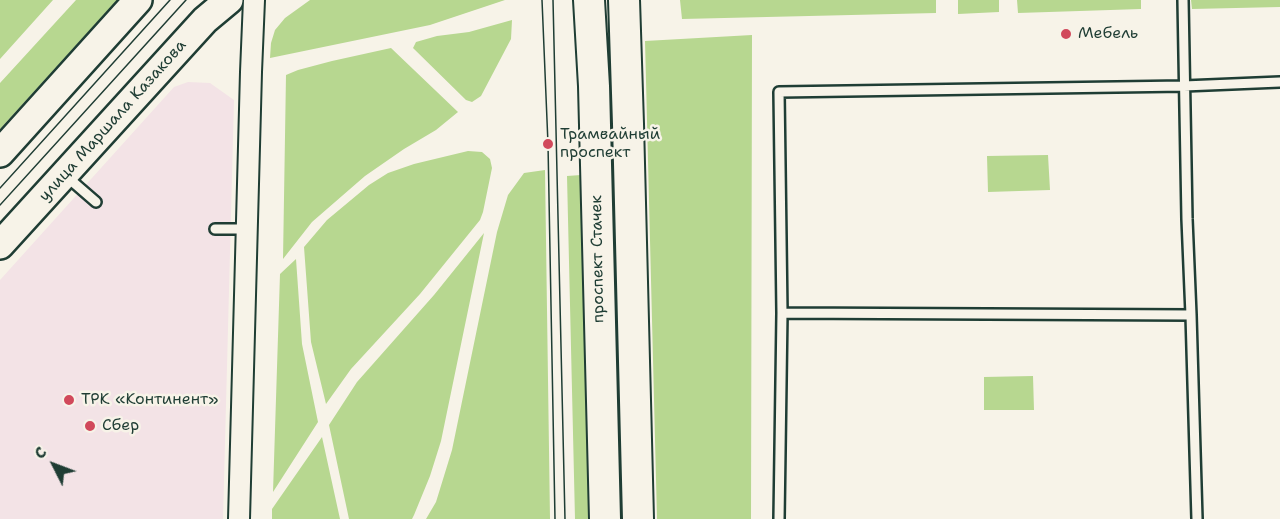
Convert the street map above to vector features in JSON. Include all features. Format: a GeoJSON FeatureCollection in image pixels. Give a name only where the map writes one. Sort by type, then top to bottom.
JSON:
{"type":"FeatureCollection","features":[{"type":"Feature","properties":{"kind":"main road","name":"проспект Стачек"},"geometry":{"type":"LineString","coordinates":[[589,0],[594,86],[604,519]]}},
{"type":"Feature","properties":{"kind":"main road","name":"проспект Стачек"},"geometry":{"type":"LineString","coordinates":[[624,0],[638,519]]}},
{"type":"Feature","properties":{"kind":"street"},"geometry":{"type":"LineString","coordinates":[[0,153],[138,0]]}},
{"type":"Feature","properties":{"kind":"street","name":"улица Маршала Казакова"},"geometry":{"type":"LineString","coordinates":[[0,245],[205,20],[229,0]]}},
{"type":"Feature","properties":{"kind":"street"},"geometry":{"type":"LineString","coordinates":[[239,519],[254,0]]}},
{"type":"Feature","properties":{"kind":"lane"},"geometry":{"type":"LineString","coordinates":[[1183,0],[1186,219],[1197,519]]}},
{"type":"Feature","properties":{"kind":"lane"},"geometry":{"type":"LineString","coordinates":[[779,519],[782,313],[779,92],[1184,86],[1280,82]]}},
{"type":"Feature","properties":{"kind":"lane"},"geometry":{"type":"LineString","coordinates":[[64,175],[96,202]]}},
{"type":"Feature","properties":{"kind":"lane"},"geometry":{"type":"LineString","coordinates":[[215,229],[247,229]]}},
{"type":"Feature","properties":{"kind":"lane"},"geometry":{"type":"LineString","coordinates":[[782,313],[1191,315]]}},
{"type":"Feature","properties":{"kind":"shaded area"},"geometry":{"type":"Polygon","coordinates":[[[188,82],[210,83],[234,100],[223,519],[0,519],[0,280],[174,87],[188,82]]]}},
{"type":"Feature","properties":{"kind":"green space"},"geometry":{"type":"Polygon","coordinates":[[[0,0],[53,0],[0,59],[0,0]]]}},
{"type":"Feature","properties":{"kind":"green space"},"geometry":{"type":"Polygon","coordinates":[[[76,0],[117,0],[0,129],[0,83],[76,0]]]}},
{"type":"Feature","properties":{"kind":"green space"},"geometry":{"type":"Polygon","coordinates":[[[310,0],[505,0],[430,25],[270,58],[275,30],[285,18],[310,0]]]}},
{"type":"Feature","properties":{"kind":"green space"},"geometry":{"type":"Polygon","coordinates":[[[680,0],[936,0],[936,13],[682,19],[680,0]]]}},
{"type":"Feature","properties":{"kind":"green space"},"geometry":{"type":"Polygon","coordinates":[[[958,0],[999,0],[999,12],[958,14],[958,0]]]}},
{"type":"Feature","properties":{"kind":"green space"},"geometry":{"type":"Polygon","coordinates":[[[1017,0],[1141,0],[1141,9],[1018,13],[1017,0]]]}},
{"type":"Feature","properties":{"kind":"green space"},"geometry":{"type":"Polygon","coordinates":[[[1191,0],[1280,0],[1280,7],[1192,9],[1191,0]]]}},
{"type":"Feature","properties":{"kind":"green space"},"geometry":{"type":"Polygon","coordinates":[[[512,20],[511,39],[481,96],[472,102],[466,100],[413,48],[416,42],[437,36],[469,32],[512,20]]]}},
{"type":"Feature","properties":{"kind":"green space"},"geometry":{"type":"Polygon","coordinates":[[[752,35],[751,519],[657,519],[645,41],[752,35]]]}},
{"type":"Feature","properties":{"kind":"green space"},"geometry":{"type":"Polygon","coordinates":[[[391,48],[458,112],[436,130],[365,176],[312,222],[283,259],[286,75],[332,61],[391,48]]]}},
{"type":"Feature","properties":{"kind":"green space"},"geometry":{"type":"Polygon","coordinates":[[[468,151],[482,152],[490,159],[492,168],[480,220],[420,294],[351,369],[326,404],[311,342],[304,247],[327,220],[369,185],[388,173],[468,151]]]}},
{"type":"Feature","properties":{"kind":"green space"},"geometry":{"type":"Polygon","coordinates":[[[1048,155],[1050,190],[988,192],[987,156],[1048,155]]]}},
{"type":"Feature","properties":{"kind":"green space"},"geometry":{"type":"Polygon","coordinates":[[[545,170],[550,519],[426,519],[436,502],[452,450],[497,232],[508,195],[524,173],[545,170]]]}},
{"type":"Feature","properties":{"kind":"green space"},"geometry":{"type":"Polygon","coordinates":[[[581,175],[589,519],[575,519],[567,176],[581,175]]]}},
{"type":"Feature","properties":{"kind":"green space"},"geometry":{"type":"Polygon","coordinates":[[[484,233],[441,441],[414,515],[412,519],[349,519],[329,425],[357,382],[434,295],[484,233]]]}},
{"type":"Feature","properties":{"kind":"green space"},"geometry":{"type":"Polygon","coordinates":[[[296,259],[302,344],[318,422],[273,492],[280,274],[296,259]]]}},
{"type":"Feature","properties":{"kind":"green space"},"geometry":{"type":"Polygon","coordinates":[[[1033,376],[1034,410],[984,410],[984,377],[1033,376]]]}},
{"type":"Feature","properties":{"kind":"green space"},"geometry":{"type":"Polygon","coordinates":[[[322,437],[340,519],[272,519],[272,509],[322,437]]]}},
{"type":"Feature","properties":{"kind":"tram line"},"geometry":{"type":"LineString","coordinates":[[0,188],[170,0]]}},
{"type":"Feature","properties":{"kind":"tram line"},"geometry":{"type":"LineString","coordinates":[[0,205],[186,0]]}},
{"type":"Feature","properties":{"kind":"tram line"},"geometry":{"type":"LineString","coordinates":[[542,0],[548,144],[555,519]]}},
{"type":"Feature","properties":{"kind":"tram line"},"geometry":{"type":"LineString","coordinates":[[553,0],[565,519]]}},
{"type":"Feature","properties":{"kind":"place","name":"Мебель"},"geometry":{"type":"Point","coordinates":[1066,34]}},
{"type":"Feature","properties":{"kind":"place","name":"Трамвайный проспект"},"geometry":{"type":"Point","coordinates":[548,144]}},
{"type":"Feature","properties":{"kind":"place","name":"ТРК «Континент»"},"geometry":{"type":"Point","coordinates":[69,400]}},
{"type":"Feature","properties":{"kind":"place","name":"Сбер"},"geometry":{"type":"Point","coordinates":[90,426]}}]}
